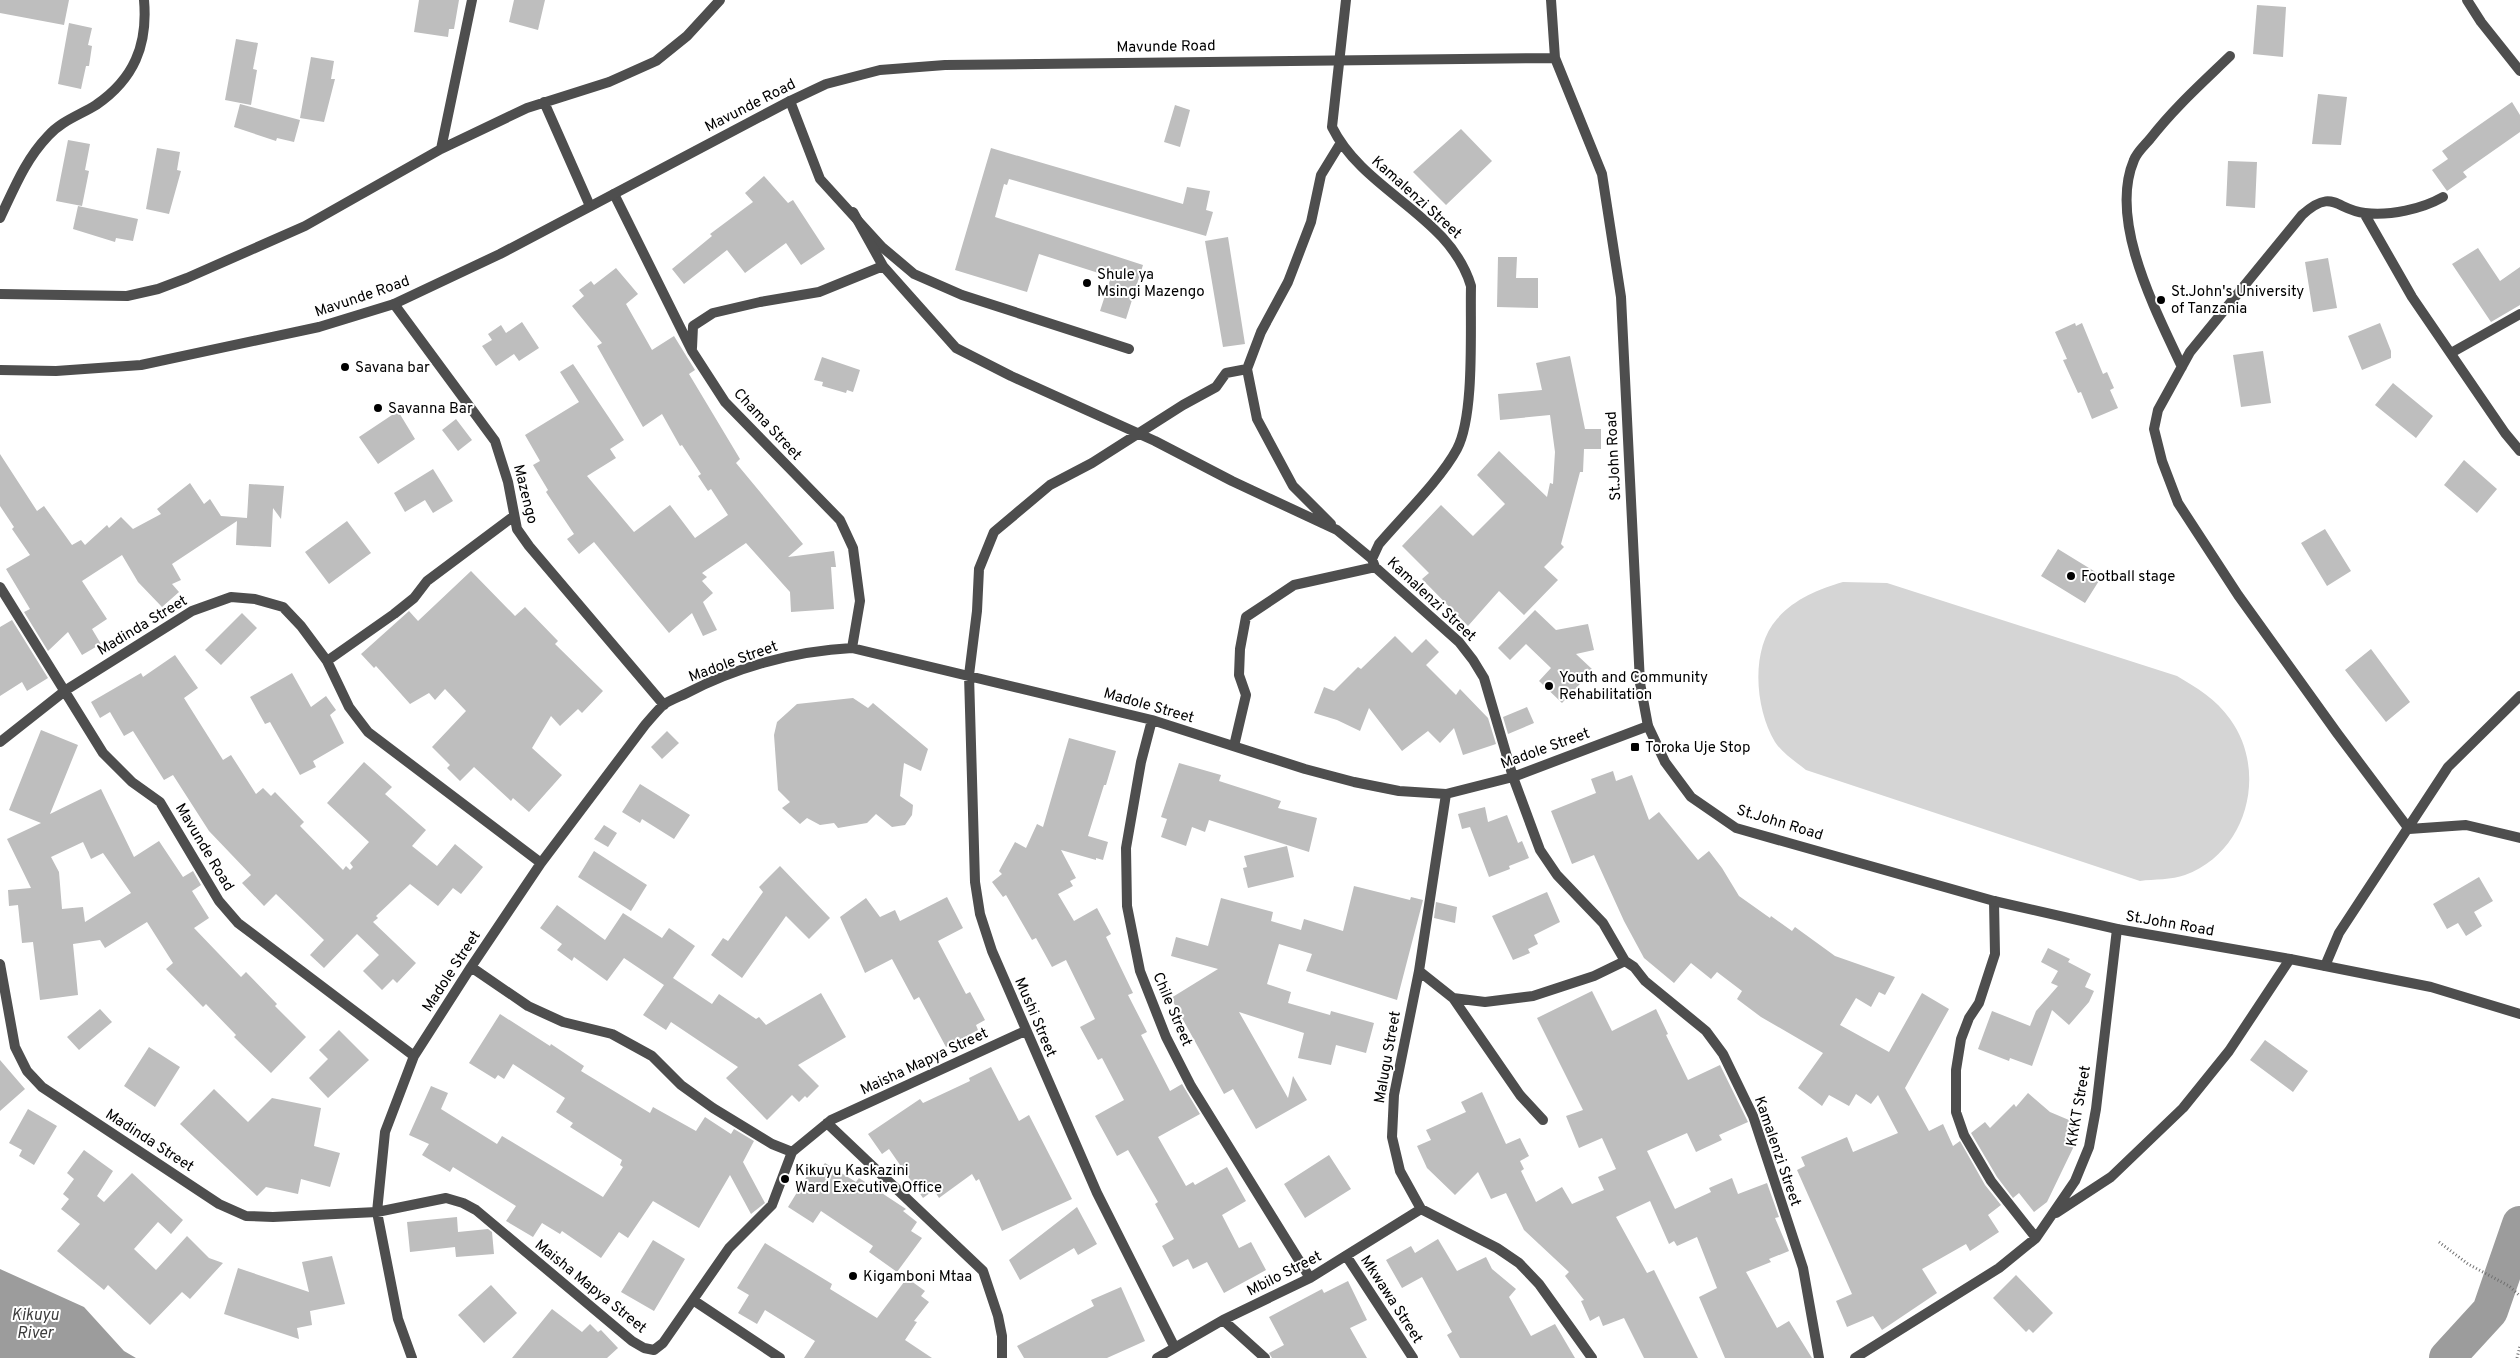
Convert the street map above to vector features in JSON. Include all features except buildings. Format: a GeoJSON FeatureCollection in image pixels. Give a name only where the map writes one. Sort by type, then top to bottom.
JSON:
{"type":"FeatureCollection","features":[{"type":"Feature","properties":{"kind":"street"},"geometry":{"type":"LineString","coordinates":[[0,218],[16,182],[49,135],[116,89],[133,69],[146,23],[144,0]]}},
{"type":"Feature","properties":{"kind":"street"},"geometry":{"type":"LineString","coordinates":[[441,149],[472,0]]}},
{"type":"Feature","properties":{"kind":"street"},"geometry":{"type":"LineString","coordinates":[[0,294],[127,296],[158,289],[305,226],[441,149],[544,102],[609,82],[656,62],[687,36],[720,0]]}},
{"type":"Feature","properties":{"kind":"street","name":"Kamalenzi Street"},"geometry":{"type":"LineString","coordinates":[[1346,0],[1332,127],[1340,144],[1354,161],[1437,232],[1455,251],[1466,270],[1471,286],[1468,408],[1465,428],[1457,449],[1447,465],[1379,544],[1374,563],[1459,642],[1484,678],[1513,777],[1540,850],[1557,874],[1603,924],[1625,960],[1634,967],[1645,981],[1706,1031],[1723,1054],[1753,1116],[1803,1268],[1819,1358]]}},
{"type":"Feature","properties":{"kind":"street","name":"St.John Road"},"geometry":{"type":"LineString","coordinates":[[1550,0],[1555,58],[1602,174],[1621,297],[1640,683],[1648,726],[1665,762],[1691,797],[1736,828],[1994,901],[2117,929],[2290,959],[2431,987],[2520,1014]]}},
{"type":"Feature","properties":{"kind":"street"},"geometry":{"type":"LineString","coordinates":[[2467,0],[2481,22],[2520,71]]}},
{"type":"Feature","properties":{"kind":"street"},"geometry":{"type":"LineString","coordinates":[[2182,367],[2150,299],[2130,232],[2126,189],[2135,158],[2152,136],[2170,114],[2230,56]]}},
{"type":"Feature","properties":{"kind":"street","name":"Mavunde Road"},"geometry":{"type":"LineString","coordinates":[[0,370],[56,371],[141,365],[319,327],[394,304],[500,254],[790,101],[826,84],[880,70],[945,64],[1555,58]]}},
{"type":"Feature","properties":{"kind":"street"},"geometry":{"type":"LineString","coordinates":[[790,101],[820,179],[882,247],[914,274],[962,295],[1129,350]]}},
{"type":"Feature","properties":{"kind":"street"},"geometry":{"type":"LineString","coordinates":[[544,102],[590,206]]}},
{"type":"Feature","properties":{"kind":"street"},"geometry":{"type":"LineString","coordinates":[[1340,144],[1321,175],[1312,222],[1288,282],[1261,332],[1247,369],[1257,419],[1293,486],[1337,530],[1374,563]]}},
{"type":"Feature","properties":{"kind":"street","name":"Chama Street"},"geometry":{"type":"LineString","coordinates":[[614,194],[692,351],[725,402],[840,520],[853,548],[860,602],[852,648]]}},
{"type":"Feature","properties":{"kind":"street"},"geometry":{"type":"LineString","coordinates":[[2409,829],[2238,595],[2178,503],[2162,461],[2154,429],[2158,410],[2182,367],[2215,322],[2314,204],[2333,201],[2364,213],[2413,210],[2443,197]]}},
{"type":"Feature","properties":{"kind":"street"},"geometry":{"type":"LineString","coordinates":[[852,212],[883,266],[956,348],[1011,376],[1138,433],[1337,530]]}},
{"type":"Feature","properties":{"kind":"street"},"geometry":{"type":"LineString","coordinates":[[2364,213],[2412,297],[2505,433],[2520,451]]}},
{"type":"Feature","properties":{"kind":"street"},"geometry":{"type":"LineString","coordinates":[[692,351],[693,326],[713,313],[760,302],[819,292],[883,266]]}},
{"type":"Feature","properties":{"kind":"street","name":"Mazengo"},"geometry":{"type":"LineString","coordinates":[[394,304],[495,440],[508,482],[517,529],[529,546],[664,705]]}},
{"type":"Feature","properties":{"kind":"street"},"geometry":{"type":"LineString","coordinates":[[2451,353],[2520,314]]}},
{"type":"Feature","properties":{"kind":"street","name":"Mushi Street"},"geometry":{"type":"LineString","coordinates":[[1174,1346],[1097,1193],[992,951],[980,914],[975,882],[969,674],[977,611],[979,569],[994,532],[1050,484],[1092,463],[1138,433],[1216,387],[1226,373],[1247,369]]}},
{"type":"Feature","properties":{"kind":"street"},"geometry":{"type":"LineString","coordinates":[[328,661],[394,614],[414,598],[427,582],[514,516]]}},
{"type":"Feature","properties":{"kind":"street"},"geometry":{"type":"LineString","coordinates":[[1234,746],[1246,695],[1239,675],[1240,649],[1246,617],[1294,585],[1374,563]]}},
{"type":"Feature","properties":{"kind":"street","name":"Mavunde Road"},"geometry":{"type":"LineString","coordinates":[[0,587],[66,690],[103,753],[132,782],[160,802],[219,901],[238,923],[414,1056]]}},
{"type":"Feature","properties":{"kind":"street","name":"Madinda Street"},"geometry":{"type":"LineString","coordinates":[[0,742],[66,690],[192,611],[231,597],[255,599],[283,607],[301,626],[328,661],[349,707],[368,732],[540,862]]}},
{"type":"Feature","properties":{"kind":"street","name":"Madole Street"},"geometry":{"type":"LineString","coordinates":[[412,1358],[398,1319],[376,1212],[385,1132],[414,1056],[540,862],[645,725],[664,705],[718,678],[773,660],[824,649],[852,648],[969,674],[1152,720],[1354,782],[1399,791],[1446,794],[1513,777],[1648,726]]}},
{"type":"Feature","properties":{"kind":"street"},"geometry":{"type":"LineString","coordinates":[[2325,966],[2339,933],[2448,767],[2520,696]]}},
{"type":"Feature","properties":{"kind":"street","name":"Chile Street"},"geometry":{"type":"LineString","coordinates":[[1152,720],[1141,762],[1126,848],[1127,906],[1140,971],[1166,1037],[1191,1086],[1310,1278]]}},
{"type":"Feature","properties":{"kind":"street","name":"Malugu Street"},"geometry":{"type":"LineString","coordinates":[[1421,1209],[1400,1171],[1392,1137],[1394,1095],[1419,971],[1446,794]]}},
{"type":"Feature","properties":{"kind":"street"},"geometry":{"type":"LineString","coordinates":[[2409,829],[2466,825],[2520,838]]}},
{"type":"Feature","properties":{"kind":"street"},"geometry":{"type":"LineString","coordinates":[[1994,901],[1995,954],[1985,987],[1961,1039],[1956,1070],[1956,1112],[1964,1135],[1987,1173],[2036,1238]]}},
{"type":"Feature","properties":{"kind":"street","name":"KKKT Street"},"geometry":{"type":"LineString","coordinates":[[1855,1358],[1999,1268],[2036,1238],[2053,1216],[2075,1181],[2089,1146],[2096,1109],[2117,929]]}},
{"type":"Feature","properties":{"kind":"street"},"geometry":{"type":"LineString","coordinates":[[2053,1216],[2111,1177],[2183,1108],[2229,1051],[2290,959]]}},
{"type":"Feature","properties":{"kind":"street"},"geometry":{"type":"LineString","coordinates":[[1453,998],[1485,1002],[1533,996],[1594,976],[1625,960]]}},
{"type":"Feature","properties":{"kind":"street","name":"Madinda Street"},"geometry":{"type":"LineString","coordinates":[[0,964],[16,1047],[27,1071],[42,1088],[219,1204],[246,1216],[273,1217],[376,1212]]}},
{"type":"Feature","properties":{"kind":"street"},"geometry":{"type":"LineString","coordinates":[[471,967],[528,1006],[563,1022],[612,1034],[652,1056],[681,1085],[713,1108],[772,1144],[792,1152]]}},
{"type":"Feature","properties":{"kind":"street"},"geometry":{"type":"LineString","coordinates":[[1419,971],[1453,998],[1520,1095],[1543,1120]]}},
{"type":"Feature","properties":{"kind":"street","name":"Maisha Mapya Street"},"geometry":{"type":"LineString","coordinates":[[376,1212],[446,1198],[463,1203],[476,1210],[644,1348],[654,1350],[663,1343],[729,1248],[772,1204],[792,1152],[827,1123],[1026,1031]]}},
{"type":"Feature","properties":{"kind":"street"},"geometry":{"type":"LineString","coordinates":[[827,1123],[982,1271],[998,1316],[1002,1336],[1002,1358]]}},
{"type":"Feature","properties":{"kind":"street"},"geometry":{"type":"LineString","coordinates":[[1421,1209],[1497,1248],[1519,1263],[1540,1284],[1592,1358]]}},
{"type":"Feature","properties":{"kind":"street","name":"Mbilo Street"},"geometry":{"type":"LineString","coordinates":[[1157,1358],[1174,1346],[1223,1320],[1310,1278],[1347,1257],[1421,1209]]}},
{"type":"Feature","properties":{"kind":"street","name":"Mkwawa Street"},"geometry":{"type":"LineString","coordinates":[[1347,1257],[1413,1358]]}},
{"type":"Feature","properties":{"kind":"street"},"geometry":{"type":"LineString","coordinates":[[693,1300],[780,1358]]}},
{"type":"Feature","properties":{"kind":"street"},"geometry":{"type":"LineString","coordinates":[[1223,1320],[1265,1358]]}},
{"type":"Feature","properties":{"kind":"path"},"geometry":{"type":"LineString","coordinates":[[2439,1242],[2468,1264],[2509,1286],[2520,1296]]}},
{"type":"Feature","properties":{"kind":"path"},"geometry":{"type":"LineString","coordinates":[[2517,1358],[2520,1346]]}},
{"type":"Feature","properties":{"kind":"shaded area"},"geometry":{"type":"Polygon","coordinates":[[[1843,582],[1887,583],[2177,676],[2192,685],[2206,694],[2225,712],[2242,740],[2248,762],[2249,785],[2245,808],[2237,829],[2224,848],[2207,864],[2180,877],[2140,881],[1806,770],[1781,750],[1768,728],[1763,713],[1758,679],[1762,646],[1768,632],[1777,619],[1791,606],[1807,596],[1843,582]]]}},
{"type":"Feature","properties":{"kind":"water","name":"Kikuyu River"},"geometry":{"type":"Polygon","coordinates":[[[0,1269],[84,1307],[124,1351],[136,1358],[0,1358],[0,1269]]]}},
{"type":"Feature","properties":{"kind":"waterway"},"geometry":{"type":"LineString","coordinates":[[2447,1358],[2490,1311],[2520,1224]]}},
{"type":"Feature","properties":{"kind":"place","name":"Shule ya Msingi Mazengo"},"geometry":{"type":"Point","coordinates":[1087,283]}},
{"type":"Feature","properties":{"kind":"place","name":"St.John's University of Tanzania"},"geometry":{"type":"Point","coordinates":[2161,300]}},
{"type":"Feature","properties":{"kind":"place","name":"Savana bar"},"geometry":{"type":"Point","coordinates":[345,367]}},
{"type":"Feature","properties":{"kind":"place","name":"Savanna Bar"},"geometry":{"type":"Point","coordinates":[378,408]}},
{"type":"Feature","properties":{"kind":"place","name":"Football stage"},"geometry":{"type":"Point","coordinates":[2071,576]}},
{"type":"Feature","properties":{"kind":"place","name":"Youth and Community Rehabilitation"},"geometry":{"type":"Point","coordinates":[1549,686]}},
{"type":"Feature","properties":{"kind":"place","name":"Toroka Uje Stop"},"geometry":{"type":"Point","coordinates":[1635,747]}},
{"type":"Feature","properties":{"kind":"place","name":"Kikuyu Kaskazini Ward Executive Office"},"geometry":{"type":"Point","coordinates":[785,1179]}},
{"type":"Feature","properties":{"kind":"place","name":"Kigamboni Mtaa"},"geometry":{"type":"Point","coordinates":[853,1276]}}]}
